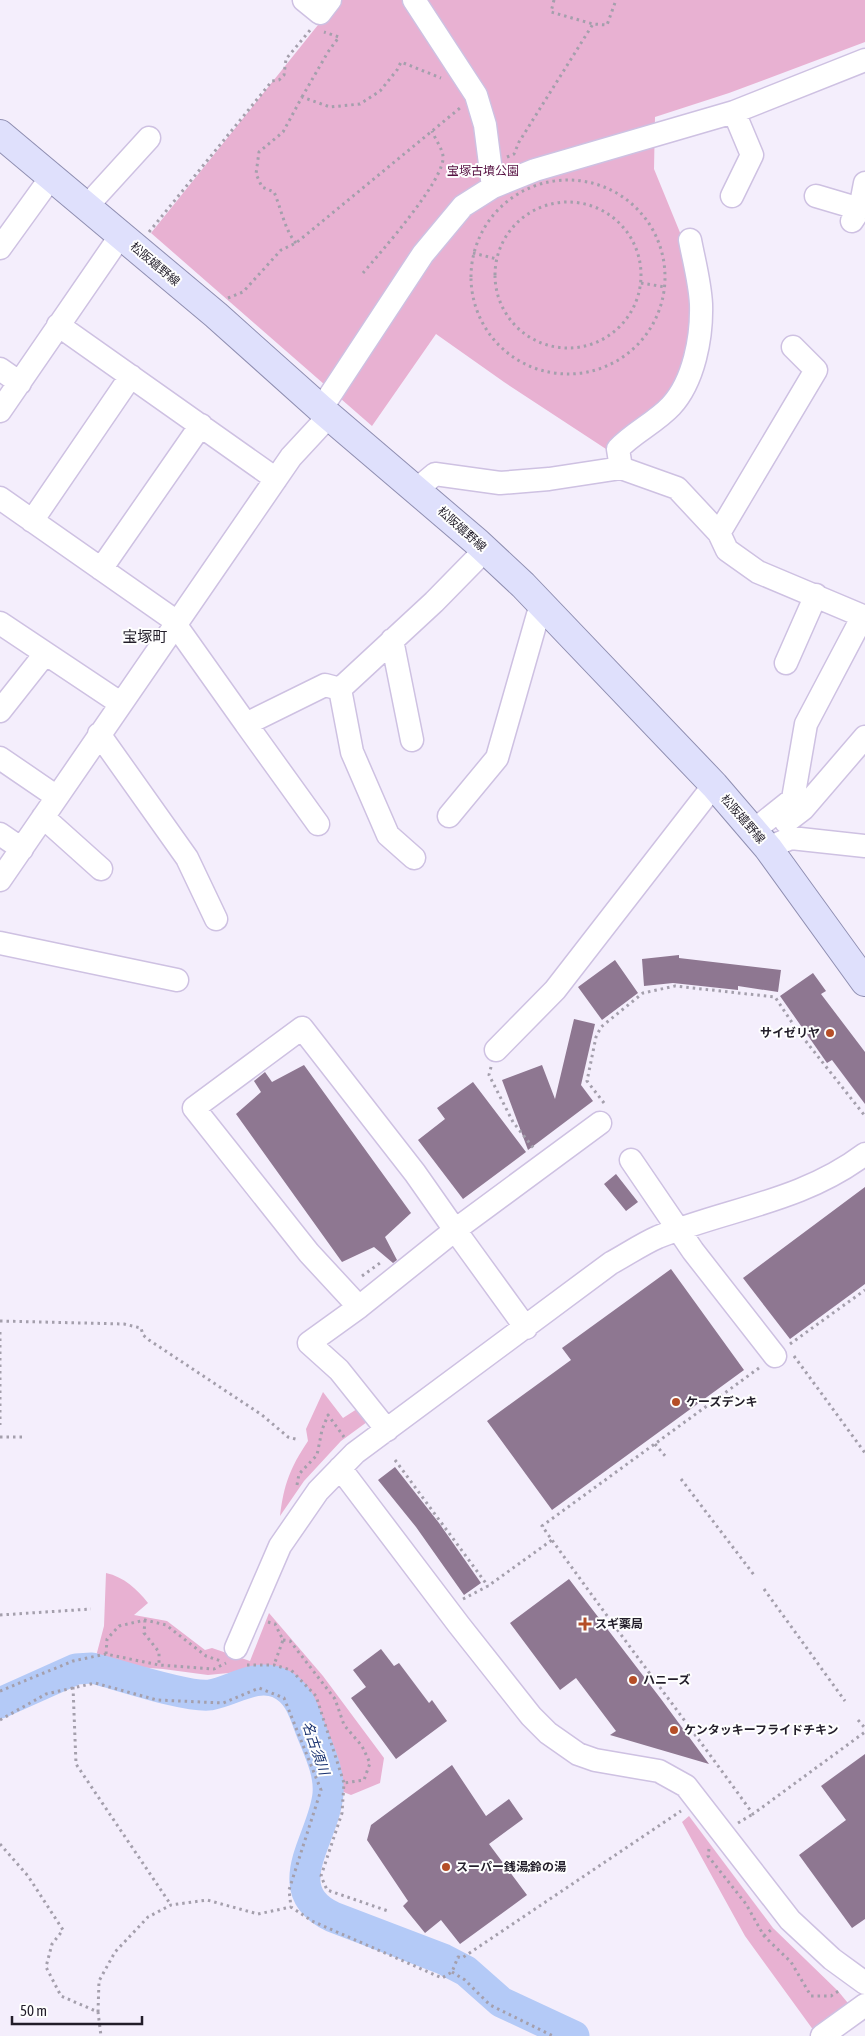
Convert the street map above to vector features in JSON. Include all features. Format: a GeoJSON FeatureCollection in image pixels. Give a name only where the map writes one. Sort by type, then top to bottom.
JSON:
{"type":"FeatureCollection","features":[{"type":"Feature","properties":{"kind":"main road","name":"松阪嬉野線"},"geometry":{"type":"LineString","coordinates":[[0,134],[130,242],[325,412],[417,489],[485,550],[541,604],[714,785],[761,840],[865,982]]}},
{"type":"Feature","properties":{"kind":"street"},"geometry":{"type":"LineString","coordinates":[[414,0],[476,95],[485,125],[493,187]]}},
{"type":"Feature","properties":{"kind":"street"},"geometry":{"type":"LineString","coordinates":[[0,880],[120,703],[291,457],[325,412],[423,254],[463,206],[493,187],[561,160],[734,112],[865,60]]}},
{"type":"Feature","properties":{"kind":"street"},"geometry":{"type":"LineString","coordinates":[[732,196],[752,155],[734,112]]}},
{"type":"Feature","properties":{"kind":"street"},"geometry":{"type":"LineString","coordinates":[[87,206],[149,138]]}},
{"type":"Feature","properties":{"kind":"street"},"geometry":{"type":"LineString","coordinates":[[0,248],[52,176]]}},
{"type":"Feature","properties":{"kind":"street"},"geometry":{"type":"LineString","coordinates":[[816,196],[856,215],[865,183]]}},
{"type":"Feature","properties":{"kind":"street"},"geometry":{"type":"LineString","coordinates":[[621,468],[618,449],[628,439],[666,411],[678,398],[688,379],[694,356],[701,303],[690,240]]}},
{"type":"Feature","properties":{"kind":"street"},"geometry":{"type":"LineString","coordinates":[[0,412],[58,325],[130,242]]}},
{"type":"Feature","properties":{"kind":"street"},"geometry":{"type":"LineString","coordinates":[[58,325],[276,479]]}},
{"type":"Feature","properties":{"kind":"street"},"geometry":{"type":"LineString","coordinates":[[719,533],[816,370],[793,347]]}},
{"type":"Feature","properties":{"kind":"street"},"geometry":{"type":"LineString","coordinates":[[0,369],[20,383]]}},
{"type":"Feature","properties":{"kind":"street"},"geometry":{"type":"LineString","coordinates":[[32,521],[131,376]]}},
{"type":"Feature","properties":{"kind":"street"},"geometry":{"type":"LineString","coordinates":[[100,570],[200,425]]}},
{"type":"Feature","properties":{"kind":"street"},"geometry":{"type":"LineString","coordinates":[[417,489],[435,474],[500,483],[548,479],[621,468],[677,488],[719,533],[727,550],[758,572],[864,616],[806,724],[793,799],[761,840]]}},
{"type":"Feature","properties":{"kind":"street"},"geometry":{"type":"LineString","coordinates":[[0,498],[176,623],[318,824]]}},
{"type":"Feature","properties":{"kind":"street"},"geometry":{"type":"LineString","coordinates":[[340,690],[434,602],[485,550]]}},
{"type":"Feature","properties":{"kind":"street"},"geometry":{"type":"LineString","coordinates":[[786,663],[816,595]]}},
{"type":"Feature","properties":{"kind":"street"},"geometry":{"type":"LineString","coordinates":[[449,816],[497,758],[541,604]]}},
{"type":"Feature","properties":{"kind":"street"},"geometry":{"type":"LineString","coordinates":[[0,623],[120,703]]}},
{"type":"Feature","properties":{"kind":"street"},"geometry":{"type":"LineString","coordinates":[[392,640],[412,740]]}},
{"type":"Feature","properties":{"kind":"street"},"geometry":{"type":"LineString","coordinates":[[0,711],[45,654]]}},
{"type":"Feature","properties":{"kind":"street"},"geometry":{"type":"LineString","coordinates":[[246,724],[325,685],[340,690]]}},
{"type":"Feature","properties":{"kind":"street"},"geometry":{"type":"LineString","coordinates":[[340,690],[352,752],[388,835],[414,858]]}},
{"type":"Feature","properties":{"kind":"street"},"geometry":{"type":"LineString","coordinates":[[100,734],[187,858],[216,919]]}},
{"type":"Feature","properties":{"kind":"street"},"geometry":{"type":"LineString","coordinates":[[761,840],[803,809],[865,737]]}},
{"type":"Feature","properties":{"kind":"street"},"geometry":{"type":"LineString","coordinates":[[0,758],[57,797]]}},
{"type":"Feature","properties":{"kind":"street"},"geometry":{"type":"LineString","coordinates":[[496,1050],[555,990],[714,785]]}},
{"type":"Feature","properties":{"kind":"street"},"geometry":{"type":"LineString","coordinates":[[43,817],[101,869]]}},
{"type":"Feature","properties":{"kind":"street"},"geometry":{"type":"LineString","coordinates":[[0,834],[22,849]]}},
{"type":"Feature","properties":{"kind":"street"},"geometry":{"type":"LineString","coordinates":[[761,840],[791,838],[865,846]]}},
{"type":"Feature","properties":{"kind":"street"},"geometry":{"type":"LineString","coordinates":[[0,943],[178,980]]}},
{"type":"Feature","properties":{"kind":"street"},"geometry":{"type":"LineString","coordinates":[[359,1307],[309,1253],[194,1108],[302,1028],[415,1173],[526,1328]]}},
{"type":"Feature","properties":{"kind":"street"},"geometry":{"type":"LineString","coordinates":[[387,1430],[339,1370],[309,1343],[359,1307],[604,1116]]}},
{"type":"Feature","properties":{"kind":"street"},"geometry":{"type":"LineString","coordinates":[[236,1660],[280,1546],[318,1491],[355,1453],[526,1328],[611,1263],[656,1238],[709,1219],[784,1198],[809,1188],[848,1167],[865,1154]]}},
{"type":"Feature","properties":{"kind":"street"},"geometry":{"type":"LineString","coordinates":[[630,1160],[681,1230],[693,1251],[781,1351]]}},
{"type":"Feature","properties":{"kind":"street"},"geometry":{"type":"LineString","coordinates":[[340,1468],[459,1625],[531,1716],[548,1733],[565,1747],[596,1760],[659,1771],[686,1786],[790,1920],[832,1959],[865,1983]]}},
{"type":"Feature","properties":{"kind":"street"},"geometry":{"type":"LineString","coordinates":[[822,2036],[865,2006]]}},
{"type":"Feature","properties":{"kind":"path"},"geometry":{"type":"LineString","coordinates":[[554,0],[551,12],[594,24],[607,25],[616,0]]}},
{"type":"Feature","properties":{"kind":"path"},"geometry":{"type":"LineString","coordinates":[[296,243],[288,234],[284,214],[274,192],[262,187],[256,174],[259,152],[283,132],[328,52],[339,38],[326,35],[317,9]]}},
{"type":"Feature","properties":{"kind":"path"},"geometry":{"type":"LineString","coordinates":[[130,242],[149,232],[272,81],[279,80],[284,75],[286,59],[317,9]]}},
{"type":"Feature","properties":{"kind":"path"},"geometry":{"type":"LineString","coordinates":[[490,163],[514,154],[519,142],[594,24]]}},
{"type":"Feature","properties":{"kind":"path"},"geometry":{"type":"LineString","coordinates":[[302,98],[330,107],[360,104],[380,91],[397,70],[400,62],[442,79]]}},
{"type":"Feature","properties":{"kind":"path"},"geometry":{"type":"LineString","coordinates":[[221,302],[243,292],[281,250],[296,243],[461,107]]}},
{"type":"Feature","properties":{"kind":"path"},"geometry":{"type":"LineString","coordinates":[[363,273],[411,215],[442,167],[444,156],[432,131]]}},
{"type":"Feature","properties":{"kind":"path"},"geometry":{"type":"LineString","coordinates":[[567,179],[598,184],[625,198],[647,220],[661,247],[666,277],[665,287],[662,308],[648,335],[626,357],[598,371],[565,375],[532,369],[503,351],[482,325],[470,293],[473,253],[483,228],[505,202],[534,185],[567,179]]}},
{"type":"Feature","properties":{"kind":"path"},"geometry":{"type":"LineString","coordinates":[[576,202],[600,209],[620,223],[634,242],[641,266],[640,283],[631,313],[616,331],[595,343],[571,348],[547,345],[525,334],[508,317],[498,296],[495,272],[497,259],[499,248],[512,228],[530,212],[552,203],[576,202]]}},
{"type":"Feature","properties":{"kind":"path"},"geometry":{"type":"LineString","coordinates":[[473,253],[497,259]]}},
{"type":"Feature","properties":{"kind":"path"},"geometry":{"type":"LineString","coordinates":[[640,283],[665,287]]}},
{"type":"Feature","properties":{"kind":"path"},"geometry":{"type":"LineString","coordinates":[[604,1116],[587,1081],[596,1037],[601,1027],[643,992],[675,986],[775,997],[797,1030],[865,1116]]}},
{"type":"Feature","properties":{"kind":"path"},"geometry":{"type":"LineString","coordinates":[[496,1050],[489,1075],[513,1122],[535,1150]]}},
{"type":"Feature","properties":{"kind":"path"},"geometry":{"type":"LineString","coordinates":[[752,1814],[674,1705],[632,1652],[542,1526],[865,1290]]}},
{"type":"Feature","properties":{"kind":"path"},"geometry":{"type":"LineString","coordinates":[[0,1321],[124,1324],[141,1328],[143,1334],[149,1340],[262,1415],[288,1438],[299,1440]]}},
{"type":"Feature","properties":{"kind":"path"},"geometry":{"type":"LineString","coordinates":[[0,1332],[0,1425]]}},
{"type":"Feature","properties":{"kind":"path"},"geometry":{"type":"LineString","coordinates":[[781,1351],[865,1453]]}},
{"type":"Feature","properties":{"kind":"path"},"geometry":{"type":"LineString","coordinates":[[297,1490],[299,1474],[317,1456],[322,1430],[328,1415],[349,1442]]}},
{"type":"Feature","properties":{"kind":"path"},"geometry":{"type":"LineString","coordinates":[[0,1437],[23,1437]]}},
{"type":"Feature","properties":{"kind":"path"},"geometry":{"type":"LineString","coordinates":[[654,1444],[666,1457]]}},
{"type":"Feature","properties":{"kind":"path"},"geometry":{"type":"LineString","coordinates":[[395,1460],[488,1586]]}},
{"type":"Feature","properties":{"kind":"path"},"geometry":{"type":"LineString","coordinates":[[681,1480],[754,1575]]}},
{"type":"Feature","properties":{"kind":"path"},"geometry":{"type":"LineString","coordinates":[[459,1601],[488,1586],[552,1540]]}},
{"type":"Feature","properties":{"kind":"path"},"geometry":{"type":"LineString","coordinates":[[764,1589],[845,1701]]}},
{"type":"Feature","properties":{"kind":"path"},"geometry":{"type":"LineString","coordinates":[[0,1615],[91,1609]]}},
{"type":"Feature","properties":{"kind":"path"},"geometry":{"type":"LineString","coordinates":[[145,1620],[144,1633],[159,1652],[159,1665]]}},
{"type":"Feature","properties":{"kind":"path"},"geometry":{"type":"LineString","coordinates":[[106,1654],[107,1639],[119,1626],[145,1620],[166,1624],[206,1656],[274,1665],[291,1670],[316,1696],[344,1783],[342,1813],[321,1876],[327,1890],[388,1911]]}},
{"type":"Feature","properties":{"kind":"path"},"geometry":{"type":"LineString","coordinates":[[262,1620],[275,1624],[283,1640],[274,1665]]}},
{"type":"Feature","properties":{"kind":"path"},"geometry":{"type":"LineString","coordinates":[[283,1640],[290,1642],[335,1699],[344,1725],[362,1746],[370,1763],[364,1780],[344,1783]]}},
{"type":"Feature","properties":{"kind":"path"},"geometry":{"type":"LineString","coordinates":[[0,1691],[73,1661],[106,1654],[159,1665],[214,1669],[236,1660]]}},
{"type":"Feature","properties":{"kind":"path"},"geometry":{"type":"LineString","coordinates":[[0,1720],[46,1694],[95,1683],[166,1700],[223,1703],[259,1688],[284,1698],[321,1790],[289,1890],[291,1907]]}},
{"type":"Feature","properties":{"kind":"path"},"geometry":{"type":"LineString","coordinates":[[73,1687],[76,1764],[171,1905]]}},
{"type":"Feature","properties":{"kind":"path"},"geometry":{"type":"LineString","coordinates":[[733,1826],[865,1730],[858,1720]]}},
{"type":"Feature","properties":{"kind":"path"},"geometry":{"type":"LineString","coordinates":[[101,2036],[98,2012],[99,1981],[116,1952],[148,1917],[171,1905],[207,1900],[258,1914],[291,1907],[312,1920],[442,1978],[452,1972],[458,1957],[462,1958],[698,1800]]}},
{"type":"Feature","properties":{"kind":"path"},"geometry":{"type":"LineString","coordinates":[[711,1843],[708,1856],[746,1904],[764,1936],[791,1962],[811,1996],[831,1996],[843,1988]]}},
{"type":"Feature","properties":{"kind":"path"},"geometry":{"type":"LineString","coordinates":[[0,1844],[28,1876],[63,1930],[52,1944],[46,1967],[61,1996],[98,2012]]}},
{"type":"Feature","properties":{"kind":"path"},"geometry":{"type":"LineString","coordinates":[[764,1936],[778,1926]]}},
{"type":"Feature","properties":{"kind":"path"},"geometry":{"type":"LineString","coordinates":[[452,1972],[465,1980],[490,2005],[553,2036]]}},
{"type":"Feature","properties":{"kind":"green space","name":"宝塚古墳公園"},"geometry":{"type":"Polygon","coordinates":[[[338,0],[865,0],[865,42],[729,93],[655,117],[654,169],[681,235],[692,312],[685,369],[667,400],[614,439],[606,449],[504,382],[436,334],[372,426],[151,233],[338,0]]]}},
{"type":"Feature","properties":{"kind":"green space"},"geometry":{"type":"Polygon","coordinates":[[[323,1392],[343,1418],[357,1409],[367,1422],[341,1441],[304,1481],[280,1516],[289,1477],[308,1441],[306,1429],[323,1392]]]}},
{"type":"Feature","properties":{"kind":"green space"},"geometry":{"type":"Polygon","coordinates":[[[106,1573],[119,1577],[130,1584],[148,1603],[134,1615],[167,1621],[205,1650],[212,1648],[250,1661],[269,1613],[323,1676],[384,1758],[380,1783],[351,1795],[336,1789],[314,1704],[289,1675],[270,1669],[208,1675],[163,1669],[94,1664],[104,1626],[106,1573]]]}},
{"type":"Feature","properties":{"kind":"green space"},"geometry":{"type":"Polygon","coordinates":[[[689,1816],[773,1928],[838,1991],[852,2008],[814,2031],[745,1936],[682,1822],[689,1816]]]}},
{"type":"Feature","properties":{"kind":"building"},"geometry":{"type":"Polygon","coordinates":[[[679,955],[679,958],[781,970],[778,992],[738,986],[738,990],[673,983],[644,986],[642,959],[679,955]]]}},
{"type":"Feature","properties":{"kind":"building"},"geometry":{"type":"Polygon","coordinates":[[[615,960],[638,993],[602,1020],[578,987],[615,960]]]}},
{"type":"Feature","properties":{"kind":"building"},"geometry":{"type":"Polygon","coordinates":[[[813,973],[826,991],[821,994],[865,1052],[865,1104],[832,1060],[827,1063],[780,996],[813,973]]]}},
{"type":"Feature","properties":{"kind":"building"},"geometry":{"type":"Polygon","coordinates":[[[574,1019],[595,1024],[581,1085],[593,1101],[528,1150],[502,1080],[542,1065],[555,1099],[574,1019]]]}},
{"type":"Feature","properties":{"kind":"building"},"geometry":{"type":"Polygon","coordinates":[[[304,1065],[411,1213],[385,1237],[397,1260],[393,1263],[374,1247],[342,1262],[236,1114],[261,1092],[254,1081],[265,1072],[272,1082],[304,1065]]]}},
{"type":"Feature","properties":{"kind":"building"},"geometry":{"type":"Polygon","coordinates":[[[473,1082],[526,1152],[463,1199],[418,1140],[445,1119],[437,1108],[473,1082]]]}},
{"type":"Feature","properties":{"kind":"building"},"geometry":{"type":"Polygon","coordinates":[[[616,1174],[638,1202],[626,1211],[604,1184],[616,1174]]]}},
{"type":"Feature","properties":{"kind":"building"},"geometry":{"type":"Polygon","coordinates":[[[865,1187],[865,1284],[790,1339],[743,1278],[865,1187]]]}},
{"type":"Feature","properties":{"kind":"building"},"geometry":{"type":"Polygon","coordinates":[[[671,1269],[744,1370],[552,1510],[487,1421],[571,1360],[562,1348],[671,1269]]]}},
{"type":"Feature","properties":{"kind":"building"},"geometry":{"type":"Polygon","coordinates":[[[395,1467],[439,1523],[481,1583],[464,1595],[416,1527],[378,1480],[395,1467]]]}},
{"type":"Feature","properties":{"kind":"building"},"geometry":{"type":"Polygon","coordinates":[[[569,1579],[709,1764],[610,1735],[616,1731],[576,1678],[560,1690],[510,1623],[569,1579]]]}},
{"type":"Feature","properties":{"kind":"building"},"geometry":{"type":"Polygon","coordinates":[[[381,1649],[394,1666],[399,1663],[429,1703],[432,1700],[447,1721],[396,1759],[351,1698],[366,1687],[353,1670],[381,1649]]]}},
{"type":"Feature","properties":{"kind":"building"},"geometry":{"type":"Polygon","coordinates":[[[865,1754],[865,1919],[852,1928],[799,1855],[846,1820],[821,1786],[865,1754]]]}},
{"type":"Feature","properties":{"kind":"building","name":"スーパー銭湯;鈴の湯"},"geometry":{"type":"Polygon","coordinates":[[[452,1765],[486,1816],[509,1799],[523,1819],[489,1844],[527,1895],[460,1944],[441,1920],[425,1933],[403,1906],[408,1901],[367,1840],[371,1825],[452,1765]]]}},
{"type":"Feature","properties":{"kind":"waterway","name":"名古須川"},"geometry":{"type":"LineString","coordinates":[[0,1703],[76,1669],[92,1668],[169,1689],[199,1695],[219,1693],[261,1680],[270,1680],[285,1686],[295,1695],[302,1706],[327,1776],[328,1794],[325,1811],[307,1862],[305,1878],[307,1892],[316,1906],[333,1917],[443,1959],[466,1971],[501,2002],[574,2036]]}},
{"type":"Feature","properties":{"kind":"place","name":"サイゼリヤ"},"geometry":{"type":"Point","coordinates":[830,1033]}},
{"type":"Feature","properties":{"kind":"place","name":"ケーズデンキ"},"geometry":{"type":"Point","coordinates":[676,1402]}},
{"type":"Feature","properties":{"kind":"place","name":"スギ薬局"},"geometry":{"type":"Point","coordinates":[585,1624]}},
{"type":"Feature","properties":{"kind":"place","name":"ハニーズ"},"geometry":{"type":"Point","coordinates":[633,1680]}},
{"type":"Feature","properties":{"kind":"place","name":"ケンタッキーフライドチキン"},"geometry":{"type":"Point","coordinates":[674,1730]}},
{"type":"Feature","properties":{"kind":"place","name":"スーパー銭湯;鈴の湯"},"geometry":{"type":"Point","coordinates":[446,1867]}},
{"type":"Feature","properties":{"kind":"district","name":"宝塚町"},"geometry":{"type":"Point","coordinates":[145,636]}}]}
